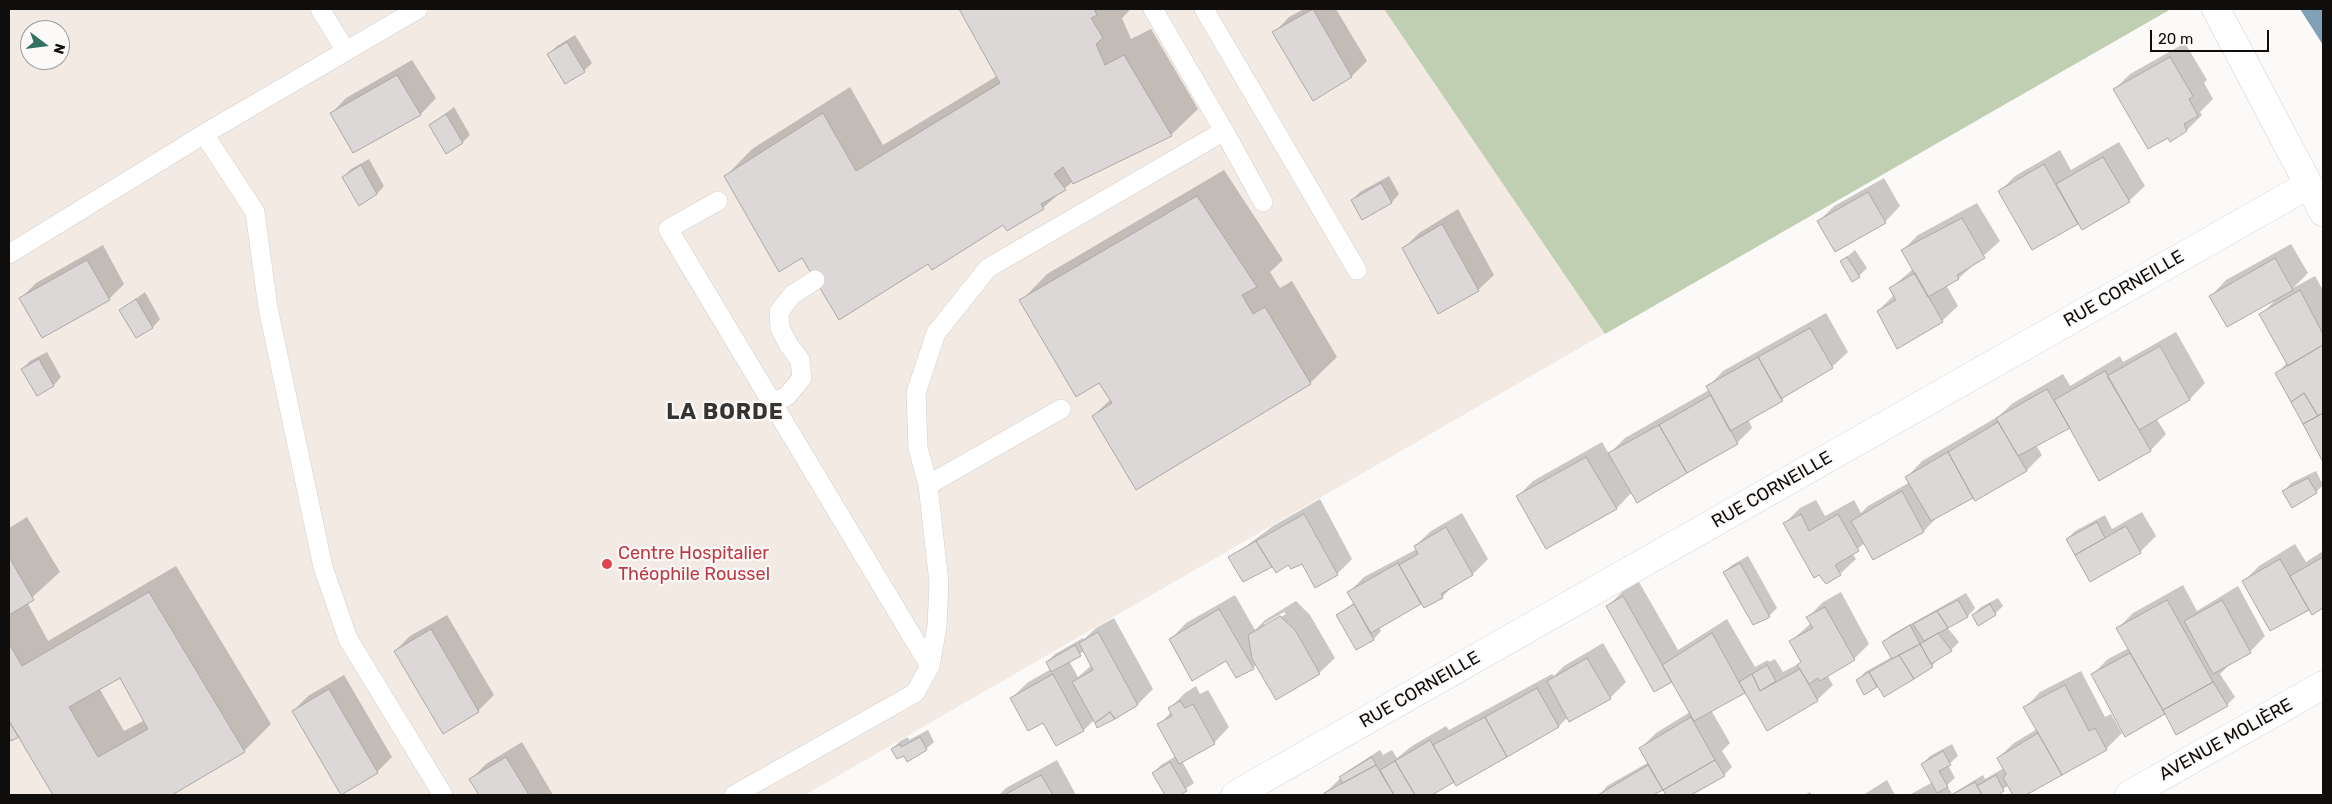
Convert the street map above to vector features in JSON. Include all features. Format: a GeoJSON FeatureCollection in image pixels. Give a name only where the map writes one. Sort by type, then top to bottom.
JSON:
{"type":"FeatureCollection","features":[{"type":"Feature","properties":{"kind":"street"},"geometry":{"type":"LineString","coordinates":[[2216,9],[2323,212]]}},
{"type":"Feature","properties":{"kind":"street","name":"RUE CORNEILLE"},"geometry":{"type":"LineString","coordinates":[[1236,795],[2308,184]]}},
{"type":"Feature","properties":{"kind":"street","name":"AVENUE MOLIÈRE"},"geometry":{"type":"LineString","coordinates":[[2129,795],[2323,685]]}},
{"type":"Feature","properties":{"kind":"lane"},"geometry":{"type":"LineString","coordinates":[[320,9],[346,51]]}},
{"type":"Feature","properties":{"kind":"lane"},"geometry":{"type":"LineString","coordinates":[[9,254],[204,134],[418,9]]}},
{"type":"Feature","properties":{"kind":"lane"},"geometry":{"type":"LineString","coordinates":[[1153,9],[1263,202]]}},
{"type":"Feature","properties":{"kind":"lane"},"geometry":{"type":"LineString","coordinates":[[1204,9],[1357,270]]}},
{"type":"Feature","properties":{"kind":"lane"},"geometry":{"type":"LineString","coordinates":[[734,795],[915,693],[930,666],[937,626],[939,583],[928,485],[918,448],[916,393],[936,333],[988,268],[1224,131]]}},
{"type":"Feature","properties":{"kind":"lane"},"geometry":{"type":"LineString","coordinates":[[204,134],[254,212],[268,308],[323,567],[348,639],[442,795]]}},
{"type":"Feature","properties":{"kind":"lane"},"geometry":{"type":"LineString","coordinates":[[718,201],[668,229],[930,666]]}},
{"type":"Feature","properties":{"kind":"lane"},"geometry":{"type":"LineString","coordinates":[[772,403],[787,396],[802,378],[800,360],[788,344],[780,328],[779,312],[792,295],[815,280]]}},
{"type":"Feature","properties":{"kind":"lane"},"geometry":{"type":"LineString","coordinates":[[928,485],[1061,409]]}},
{"type":"Feature","properties":{"kind":"shaded area","name":"Centre Hospitalier Théophile Roussel"},"geometry":{"type":"Polygon","coordinates":[[[9,9],[2167,9],[805,795],[9,795],[9,9]]]}},
{"type":"Feature","properties":{"kind":"green space"},"geometry":{"type":"Polygon","coordinates":[[[1384,9],[2171,9],[1605,334],[1384,9]]]}},
{"type":"Feature","properties":{"kind":"water"},"geometry":{"type":"Polygon","coordinates":[[[2300,9],[2323,9],[2323,45],[2300,9]]]}},
{"type":"Feature","properties":{"kind":"building"},"geometry":{"type":"Polygon","coordinates":[[[959,9],[1094,9],[1097,15],[1091,18],[1103,38],[1096,44],[1105,65],[1124,55],[1172,136],[1073,184],[1063,167],[1054,174],[1066,190],[1041,204],[1044,209],[1007,231],[1003,225],[932,270],[928,264],[839,320],[802,258],[779,272],[724,176],[823,113],[856,171],[1000,83],[959,9]]]}},
{"type":"Feature","properties":{"kind":"building"},"geometry":{"type":"Polygon","coordinates":[[[1313,9],[1352,77],[1313,101],[1272,32],[1313,9]]]}},
{"type":"Feature","properties":{"kind":"building"},"geometry":{"type":"Polygon","coordinates":[[[567,42],[585,72],[565,84],[547,54],[567,42]]]}},
{"type":"Feature","properties":{"kind":"building"},"geometry":{"type":"Polygon","coordinates":[[[2170,57],[2193,96],[2189,99],[2198,116],[2184,124],[2187,131],[2170,142],[2168,138],[2148,149],[2113,89],[2170,57]]]}},
{"type":"Feature","properties":{"kind":"building"},"geometry":{"type":"Polygon","coordinates":[[[397,75],[421,115],[353,153],[330,113],[397,75]]]}},
{"type":"Feature","properties":{"kind":"building"},"geometry":{"type":"Polygon","coordinates":[[[446,114],[463,143],[446,154],[429,125],[446,114]]]}},
{"type":"Feature","properties":{"kind":"building"},"geometry":{"type":"Polygon","coordinates":[[[2103,157],[2130,202],[2082,230],[2056,184],[2103,157]]]}},
{"type":"Feature","properties":{"kind":"building"},"geometry":{"type":"Polygon","coordinates":[[[2044,164],[2078,224],[2032,250],[1998,191],[2044,164]]]}},
{"type":"Feature","properties":{"kind":"building"},"geometry":{"type":"Polygon","coordinates":[[[361,165],[377,194],[359,206],[342,177],[361,165]]]}},
{"type":"Feature","properties":{"kind":"building"},"geometry":{"type":"Polygon","coordinates":[[[1381,183],[1392,203],[1362,220],[1351,200],[1381,183]]]}},
{"type":"Feature","properties":{"kind":"building"},"geometry":{"type":"Polygon","coordinates":[[[1868,192],[1886,223],[1835,252],[1817,221],[1868,192]]]}},
{"type":"Feature","properties":{"kind":"building"},"geometry":{"type":"Polygon","coordinates":[[[1197,196],[1257,287],[1242,295],[1253,314],[1265,307],[1311,384],[1136,490],[1092,416],[1112,403],[1099,383],[1076,397],[1019,300],[1197,196]]]}},
{"type":"Feature","properties":{"kind":"building"},"geometry":{"type":"Polygon","coordinates":[[[1962,218],[1985,258],[1957,275],[1959,279],[1928,297],[1901,250],[1962,218]]]}},
{"type":"Feature","properties":{"kind":"building"},"geometry":{"type":"Polygon","coordinates":[[[1442,224],[1479,291],[1438,314],[1402,248],[1442,224]]]}},
{"type":"Feature","properties":{"kind":"building"},"geometry":{"type":"Polygon","coordinates":[[[1847,257],[1860,277],[1852,282],[1840,261],[1847,257]]]}},
{"type":"Feature","properties":{"kind":"building"},"geometry":{"type":"Polygon","coordinates":[[[2275,258],[2293,290],[2227,327],[2209,296],[2275,258]]]}},
{"type":"Feature","properties":{"kind":"building"},"geometry":{"type":"Polygon","coordinates":[[[87,260],[110,300],[42,338],[19,298],[87,260]]]}},
{"type":"Feature","properties":{"kind":"building"},"geometry":{"type":"Polygon","coordinates":[[[1915,273],[1943,322],[1897,349],[1877,311],[1896,300],[1889,288],[1915,273]]]}},
{"type":"Feature","properties":{"kind":"building"},"geometry":{"type":"Polygon","coordinates":[[[2300,290],[2323,334],[2323,345],[2288,366],[2259,314],[2300,290]]]}},
{"type":"Feature","properties":{"kind":"building"},"geometry":{"type":"Polygon","coordinates":[[[136,299],[153,328],[136,338],[119,310],[136,299]]]}},
{"type":"Feature","properties":{"kind":"building"},"geometry":{"type":"Polygon","coordinates":[[[1810,328],[1833,368],[1781,399],[1758,357],[1810,328]]]}},
{"type":"Feature","properties":{"kind":"building"},"geometry":{"type":"Polygon","coordinates":[[[2323,345],[2323,413],[2318,416],[2304,393],[2291,402],[2275,373],[2323,345]]]}},
{"type":"Feature","properties":{"kind":"building"},"geometry":{"type":"Polygon","coordinates":[[[2160,346],[2190,400],[2139,430],[2107,376],[2160,346]]]}},
{"type":"Feature","properties":{"kind":"building"},"geometry":{"type":"Polygon","coordinates":[[[1758,357],[1783,401],[1730,431],[1706,386],[1758,357]]]}},
{"type":"Feature","properties":{"kind":"building"},"geometry":{"type":"Polygon","coordinates":[[[39,359],[54,386],[37,396],[21,369],[39,359]]]}},
{"type":"Feature","properties":{"kind":"building"},"geometry":{"type":"Polygon","coordinates":[[[2105,371],[2151,451],[2099,481],[2054,400],[2105,371]]]}},
{"type":"Feature","properties":{"kind":"building"},"geometry":{"type":"Polygon","coordinates":[[[2047,389],[2070,428],[2018,456],[1996,418],[2047,389]]]}},
{"type":"Feature","properties":{"kind":"building"},"geometry":{"type":"Polygon","coordinates":[[[2304,393],[2318,416],[2303,424],[2291,402],[2304,393]]]}},
{"type":"Feature","properties":{"kind":"building"},"geometry":{"type":"Polygon","coordinates":[[[1711,395],[1738,444],[1687,473],[1659,425],[1711,395]]]}},
{"type":"Feature","properties":{"kind":"building"},"geometry":{"type":"Polygon","coordinates":[[[2323,413],[2323,462],[2303,424],[2323,413]]]}},
{"type":"Feature","properties":{"kind":"building"},"geometry":{"type":"Polygon","coordinates":[[[1998,422],[2027,471],[1975,501],[1948,452],[1998,422]]]}},
{"type":"Feature","properties":{"kind":"building"},"geometry":{"type":"Polygon","coordinates":[[[1659,425],[1687,473],[1637,503],[1608,453],[1659,425]]]}},
{"type":"Feature","properties":{"kind":"building"},"geometry":{"type":"Polygon","coordinates":[[[1948,452],[1973,498],[1931,521],[1905,477],[1948,452]]]}},
{"type":"Feature","properties":{"kind":"building"},"geometry":{"type":"Polygon","coordinates":[[[1586,457],[1617,509],[1546,549],[1516,496],[1586,457]]]}},
{"type":"Feature","properties":{"kind":"building"},"geometry":{"type":"Polygon","coordinates":[[[2308,478],[2317,493],[2292,508],[2282,491],[2308,478]]]}},
{"type":"Feature","properties":{"kind":"building"},"geometry":{"type":"Polygon","coordinates":[[[1902,491],[1924,532],[1873,560],[1851,521],[1902,491]]]}},
{"type":"Feature","properties":{"kind":"building"},"geometry":{"type":"Polygon","coordinates":[[[1304,514],[1338,575],[1315,588],[1302,564],[1291,569],[1288,565],[1276,573],[1256,541],[1304,514]]]}},
{"type":"Feature","properties":{"kind":"building"},"geometry":{"type":"Polygon","coordinates":[[[1801,514],[1809,531],[1838,514],[1859,551],[1835,565],[1841,575],[1826,584],[1819,575],[1814,578],[1783,523],[1801,514]]]}},
{"type":"Feature","properties":{"kind":"building"},"geometry":{"type":"Polygon","coordinates":[[[2097,522],[2105,538],[2075,555],[2066,539],[2097,522]]]}},
{"type":"Feature","properties":{"kind":"building"},"geometry":{"type":"Polygon","coordinates":[[[2126,526],[2141,553],[2090,582],[2075,555],[2126,526]]]}},
{"type":"Feature","properties":{"kind":"building"},"geometry":{"type":"Polygon","coordinates":[[[1446,527],[1473,575],[1441,594],[1443,598],[1424,608],[1399,565],[1418,554],[1414,546],[1446,527]]]}},
{"type":"Feature","properties":{"kind":"building"},"geometry":{"type":"Polygon","coordinates":[[[1256,541],[1272,567],[1243,582],[1228,557],[1256,541]]]}},
{"type":"Feature","properties":{"kind":"building"},"geometry":{"type":"Polygon","coordinates":[[[9,557],[34,600],[9,615],[9,557]]]}},
{"type":"Feature","properties":{"kind":"building"},"geometry":{"type":"Polygon","coordinates":[[[2323,557],[2323,608],[2312,615],[2290,576],[2323,557]]]}},
{"type":"Feature","properties":{"kind":"building"},"geometry":{"type":"Polygon","coordinates":[[[2280,559],[2309,610],[2270,631],[2242,581],[2280,559]]]}},
{"type":"Feature","properties":{"kind":"building"},"geometry":{"type":"Polygon","coordinates":[[[1398,563],[1421,604],[1371,633],[1347,592],[1398,563]]]}},
{"type":"Feature","properties":{"kind":"building"},"geometry":{"type":"Polygon","coordinates":[[[1740,563],[1770,617],[1753,625],[1723,572],[1740,563]]]}},
{"type":"Feature","properties":{"kind":"building"},"geometry":{"type":"Polygon","coordinates":[[[149,592],[245,752],[172,795],[53,795],[9,721],[9,643],[22,666],[149,592]],[[120,678],[69,707],[98,757],[148,729],[120,678]]]}},
{"type":"Feature","properties":{"kind":"building"},"geometry":{"type":"Polygon","coordinates":[[[1623,596],[1672,682],[1654,692],[1606,606],[1623,596]]]}},
{"type":"Feature","properties":{"kind":"building"},"geometry":{"type":"Polygon","coordinates":[[[1958,600],[1968,617],[1948,628],[1937,611],[1958,600]]]}},
{"type":"Feature","properties":{"kind":"building"},"geometry":{"type":"Polygon","coordinates":[[[2167,600],[2213,682],[2163,710],[2116,628],[2167,600]]]}},
{"type":"Feature","properties":{"kind":"building"},"geometry":{"type":"Polygon","coordinates":[[[2222,600],[2251,653],[2213,674],[2184,621],[2222,600]]]}},
{"type":"Feature","properties":{"kind":"building"},"geometry":{"type":"Polygon","coordinates":[[[1354,604],[1374,640],[1356,650],[1336,615],[1354,604]]]}},
{"type":"Feature","properties":{"kind":"building"},"geometry":{"type":"Polygon","coordinates":[[[1990,604],[1996,615],[1978,626],[1972,615],[1990,604]]]}},
{"type":"Feature","properties":{"kind":"building"},"geometry":{"type":"Polygon","coordinates":[[[1825,607],[1855,660],[1820,681],[1818,678],[1809,684],[1797,665],[1801,662],[1789,641],[1813,628],[1806,617],[1825,607]]]}},
{"type":"Feature","properties":{"kind":"building"},"geometry":{"type":"Polygon","coordinates":[[[1219,609],[1254,669],[1236,678],[1226,661],[1192,681],[1169,639],[1219,609]]]}},
{"type":"Feature","properties":{"kind":"building"},"geometry":{"type":"Polygon","coordinates":[[[1937,611],[1948,628],[1924,641],[1913,624],[1937,611]]]}},
{"type":"Feature","properties":{"kind":"building"},"geometry":{"type":"Polygon","coordinates":[[[1280,616],[1295,630],[1320,674],[1276,700],[1252,659],[1248,635],[1280,616]]]}},
{"type":"Feature","properties":{"kind":"building"},"geometry":{"type":"Polygon","coordinates":[[[1910,625],[1920,644],[1892,659],[1882,642],[1910,625]]]}},
{"type":"Feature","properties":{"kind":"building"},"geometry":{"type":"Polygon","coordinates":[[[431,629],[479,712],[443,734],[394,651],[431,629]]]}},
{"type":"Feature","properties":{"kind":"building"},"geometry":{"type":"Polygon","coordinates":[[[1098,632],[1138,705],[1115,719],[1110,712],[1095,723],[1072,682],[1093,670],[1079,643],[1098,632]]]}},
{"type":"Feature","properties":{"kind":"building"},"geometry":{"type":"Polygon","coordinates":[[[1712,633],[1745,693],[1694,721],[1662,665],[1712,633]]]}},
{"type":"Feature","properties":{"kind":"building"},"geometry":{"type":"Polygon","coordinates":[[[1938,633],[1952,651],[1931,664],[1920,644],[1938,633]]]}},
{"type":"Feature","properties":{"kind":"building"},"geometry":{"type":"Polygon","coordinates":[[[1920,644],[1933,667],[1914,679],[1899,655],[1920,644]]]}},
{"type":"Feature","properties":{"kind":"building"},"geometry":{"type":"Polygon","coordinates":[[[1075,645],[1081,656],[1051,672],[1046,662],[1075,645]]]}},
{"type":"Feature","properties":{"kind":"building"},"geometry":{"type":"Polygon","coordinates":[[[2130,653],[2165,714],[2125,737],[2091,674],[2130,653]]]}},
{"type":"Feature","properties":{"kind":"building"},"geometry":{"type":"Polygon","coordinates":[[[1899,655],[1914,679],[1884,697],[1869,672],[1899,655]]]}},
{"type":"Feature","properties":{"kind":"building"},"geometry":{"type":"Polygon","coordinates":[[[1587,658],[1611,699],[1569,722],[1547,681],[1587,658]]]}},
{"type":"Feature","properties":{"kind":"building"},"geometry":{"type":"Polygon","coordinates":[[[1767,665],[1776,681],[1760,691],[1752,674],[1767,665]]]}},
{"type":"Feature","properties":{"kind":"building"},"geometry":{"type":"Polygon","coordinates":[[[1800,669],[1818,701],[1767,731],[1739,682],[1752,674],[1760,691],[1800,669]]]}},
{"type":"Feature","properties":{"kind":"building"},"geometry":{"type":"Polygon","coordinates":[[[1869,672],[1877,687],[1864,695],[1856,680],[1869,672]]]}},
{"type":"Feature","properties":{"kind":"building"},"geometry":{"type":"Polygon","coordinates":[[[1053,674],[1084,731],[1056,746],[1043,723],[1028,731],[1010,698],[1053,674]]]}},
{"type":"Feature","properties":{"kind":"building"},"geometry":{"type":"Polygon","coordinates":[[[2213,682],[2228,706],[2176,735],[2163,710],[2213,682]]]}},
{"type":"Feature","properties":{"kind":"building"},"geometry":{"type":"Polygon","coordinates":[[[2065,685],[2089,731],[2095,728],[2107,750],[2062,775],[2023,707],[2065,685]]]}},
{"type":"Feature","properties":{"kind":"building"},"geometry":{"type":"Polygon","coordinates":[[[1537,688],[1559,727],[1507,757],[1485,717],[1537,688]]]}},
{"type":"Feature","properties":{"kind":"building"},"geometry":{"type":"Polygon","coordinates":[[[329,689],[378,773],[341,795],[292,711],[329,689]]]}},
{"type":"Feature","properties":{"kind":"building"},"geometry":{"type":"Polygon","coordinates":[[[1180,701],[1185,708],[1193,704],[1215,744],[1179,764],[1157,724],[1172,716],[1168,708],[1180,701]]]}},
{"type":"Feature","properties":{"kind":"building"},"geometry":{"type":"Polygon","coordinates":[[[1110,712],[1115,719],[1097,728],[1095,723],[1110,712]]]}},
{"type":"Feature","properties":{"kind":"building"},"geometry":{"type":"Polygon","coordinates":[[[1485,717],[1507,757],[1456,786],[1433,745],[1485,717]]]}},
{"type":"Feature","properties":{"kind":"building"},"geometry":{"type":"Polygon","coordinates":[[[1691,717],[1715,760],[1663,790],[1639,748],[1691,717]]]}},
{"type":"Feature","properties":{"kind":"building"},"geometry":{"type":"Polygon","coordinates":[[[9,722],[19,737],[11,741],[9,737],[9,722]]]}},
{"type":"Feature","properties":{"kind":"building"},"geometry":{"type":"Polygon","coordinates":[[[2038,733],[2062,775],[2026,795],[2013,795],[2003,778],[2006,774],[1997,758],[2038,733]]]}},
{"type":"Feature","properties":{"kind":"building"},"geometry":{"type":"Polygon","coordinates":[[[920,737],[927,750],[907,762],[904,756],[897,759],[891,749],[900,744],[901,747],[920,737]]]}},
{"type":"Feature","properties":{"kind":"building"},"geometry":{"type":"Polygon","coordinates":[[[1430,740],[1454,782],[1432,795],[1415,795],[1395,761],[1430,740]]]}},
{"type":"Feature","properties":{"kind":"building"},"geometry":{"type":"Polygon","coordinates":[[[1943,751],[1951,765],[1939,771],[1948,787],[1937,793],[1921,764],[1943,751]]]}},
{"type":"Feature","properties":{"kind":"building"},"geometry":{"type":"Polygon","coordinates":[[[506,757],[529,795],[479,795],[469,779],[506,757]]]}},
{"type":"Feature","properties":{"kind":"building"},"geometry":{"type":"Polygon","coordinates":[[[1372,757],[1376,765],[1343,783],[1339,777],[1372,757]]]}},
{"type":"Feature","properties":{"kind":"building"},"geometry":{"type":"Polygon","coordinates":[[[1715,760],[1725,776],[1691,795],[1666,795],[1663,790],[1715,760]]]}},
{"type":"Feature","properties":{"kind":"building"},"geometry":{"type":"Polygon","coordinates":[[[1395,761],[1415,795],[1394,795],[1380,770],[1395,761]]]}},
{"type":"Feature","properties":{"kind":"building"},"geometry":{"type":"Polygon","coordinates":[[[1170,762],[1187,791],[1180,795],[1165,795],[1152,773],[1170,762]]]}},
{"type":"Feature","properties":{"kind":"building"},"geometry":{"type":"Polygon","coordinates":[[[1376,765],[1394,795],[1325,795],[1324,793],[1376,765]]]}},
{"type":"Feature","properties":{"kind":"building"},"geometry":{"type":"Polygon","coordinates":[[[1648,765],[1663,790],[1653,795],[1598,795],[1648,765]]]}},
{"type":"Feature","properties":{"kind":"building"},"geometry":{"type":"Polygon","coordinates":[[[1041,775],[1053,795],[1004,795],[1041,775]]]}},
{"type":"Feature","properties":{"kind":"building"},"geometry":{"type":"Polygon","coordinates":[[[1996,775],[2004,791],[1998,795],[1982,795],[1977,786],[1996,775]]]}},
{"type":"Feature","properties":{"kind":"building"},"geometry":{"type":"Polygon","coordinates":[[[1975,782],[1982,795],[1951,795],[1975,782]]]}},
{"type":"Feature","properties":{"kind":"place","name":"Centre Hospitalier Théophile Roussel"},"geometry":{"type":"Point","coordinates":[607,564]}},
{"type":"Feature","properties":{"kind":"district","name":"LA BORDE"},"geometry":{"type":"Point","coordinates":[725,413]}}]}
